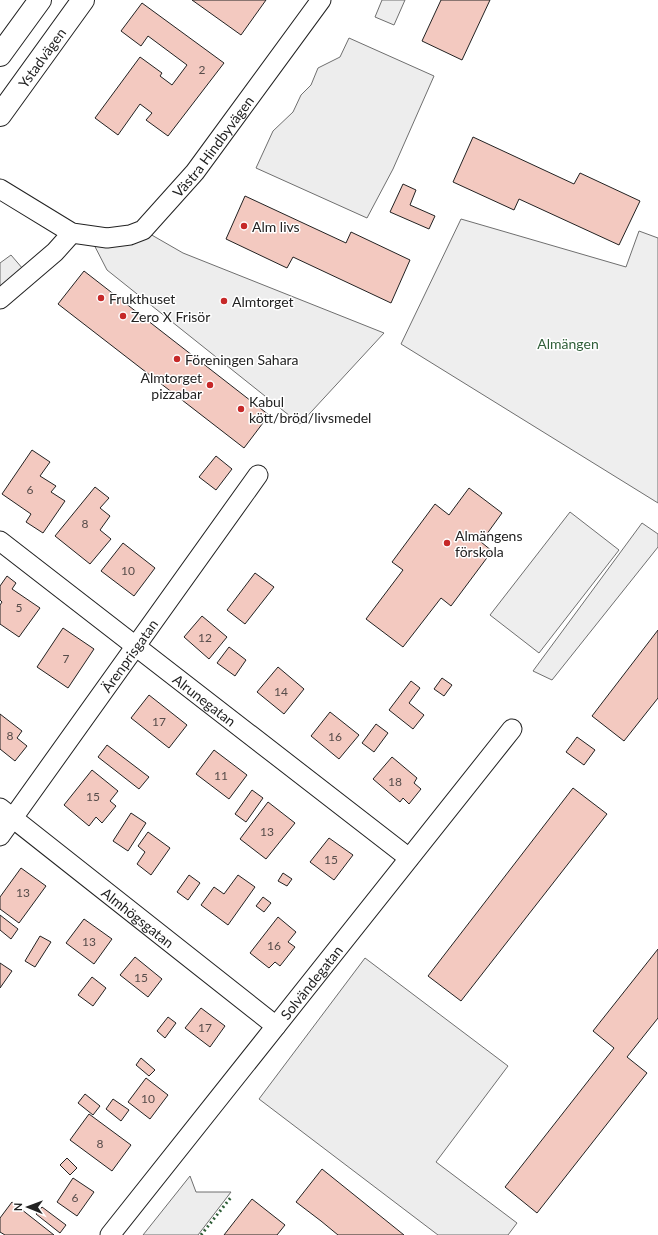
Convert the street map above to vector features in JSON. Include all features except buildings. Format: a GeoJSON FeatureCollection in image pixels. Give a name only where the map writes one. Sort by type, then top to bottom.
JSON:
{"type":"FeatureCollection","features":[{"type":"Feature","properties":{"kind":"main road"},"geometry":{"type":"LineString","coordinates":[[0,55],[40,0]]}},
{"type":"Feature","properties":{"kind":"main road","name":"Ystadvägen"},"geometry":{"type":"LineString","coordinates":[[0,115],[83,0]]}},
{"type":"Feature","properties":{"kind":"street","name":"Västra Hindbyvägen"},"geometry":{"type":"LineString","coordinates":[[0,189],[72,233],[107,238],[130,235],[143,230],[195,172],[321,0]]}},
{"type":"Feature","properties":{"kind":"street"},"geometry":{"type":"LineString","coordinates":[[0,298],[55,252],[72,233]]}},
{"type":"Feature","properties":{"kind":"street","name":"Ärenprisgatan"},"geometry":{"type":"LineString","coordinates":[[0,836],[6,813],[136,647],[258,476]]}},
{"type":"Feature","properties":{"kind":"street","name":"Alrunegatan"},"geometry":{"type":"LineString","coordinates":[[0,542],[409,858]]}},
{"type":"Feature","properties":{"kind":"street","name":"Solvändegatan"},"geometry":{"type":"LineString","coordinates":[[110,1235],[512,729]]}},
{"type":"Feature","properties":{"kind":"street","name":"Almhögsgatan"},"geometry":{"type":"LineString","coordinates":[[6,813],[276,1026]]}},
{"type":"Feature","properties":{"kind":"green space"},"geometry":{"type":"Polygon","coordinates":[[[382,0],[405,0],[394,25],[375,17],[382,0]]]}},
{"type":"Feature","properties":{"kind":"green space","name":"Almängen"},"geometry":{"type":"Polygon","coordinates":[[[461,219],[626,267],[639,231],[658,238],[658,503],[401,344],[461,219]]]}},
{"type":"Feature","properties":{"kind":"green space"},"geometry":{"type":"Polygon","coordinates":[[[570,512],[619,550],[539,653],[490,615],[570,512]]]}},
{"type":"Feature","properties":{"kind":"green space"},"geometry":{"type":"Polygon","coordinates":[[[642,523],[658,534],[658,547],[552,680],[533,671],[642,523]]]}},
{"type":"Feature","properties":{"kind":"shaded area"},"geometry":{"type":"Polygon","coordinates":[[[349,38],[434,76],[393,169],[367,218],[256,168],[273,131],[293,112],[301,95],[311,85],[318,68],[340,57],[349,38]]]}},
{"type":"Feature","properties":{"kind":"shaded area","name":"Almtorget"},"geometry":{"type":"Polygon","coordinates":[[[143,230],[183,253],[384,333],[300,424],[107,270],[89,235],[143,230]]]}},
{"type":"Feature","properties":{"kind":"shaded area"},"geometry":{"type":"Polygon","coordinates":[[[11,255],[23,269],[0,287],[0,263],[11,255]]]}},
{"type":"Feature","properties":{"kind":"shaded area"},"geometry":{"type":"Polygon","coordinates":[[[365,958],[508,1066],[436,1162],[517,1223],[508,1235],[438,1235],[259,1099],[365,958]]]}},
{"type":"Feature","properties":{"kind":"shaded area"},"geometry":{"type":"Polygon","coordinates":[[[190,1176],[196,1192],[231,1192],[198,1235],[143,1235],[190,1176]]]}},
{"type":"Feature","properties":{"kind":"hedge"},"geometry":{"type":"LineString","coordinates":[[201,1235],[232,1196]]}},
{"type":"Feature","properties":{"kind":"place","name":"Alm livs"},"geometry":{"type":"Point","coordinates":[244,226]}},
{"type":"Feature","properties":{"kind":"place","name":"Frukthuset"},"geometry":{"type":"Point","coordinates":[101,298]}},
{"type":"Feature","properties":{"kind":"place","name":"Almtorget"},"geometry":{"type":"Point","coordinates":[224,301]}},
{"type":"Feature","properties":{"kind":"place","name":"Zero X Frisör"},"geometry":{"type":"Point","coordinates":[123,316]}},
{"type":"Feature","properties":{"kind":"place","name":"Föreningen Sahara"},"geometry":{"type":"Point","coordinates":[177,359]}},
{"type":"Feature","properties":{"kind":"place","name":"Almtorget pizzabar"},"geometry":{"type":"Point","coordinates":[210,385]}},
{"type":"Feature","properties":{"kind":"place","name":"Kabul kött/bröd/livsmedel"},"geometry":{"type":"Point","coordinates":[241,409]}},
{"type":"Feature","properties":{"kind":"place","name":"Almängens förskola"},"geometry":{"type":"Point","coordinates":[447,543]}}]}
